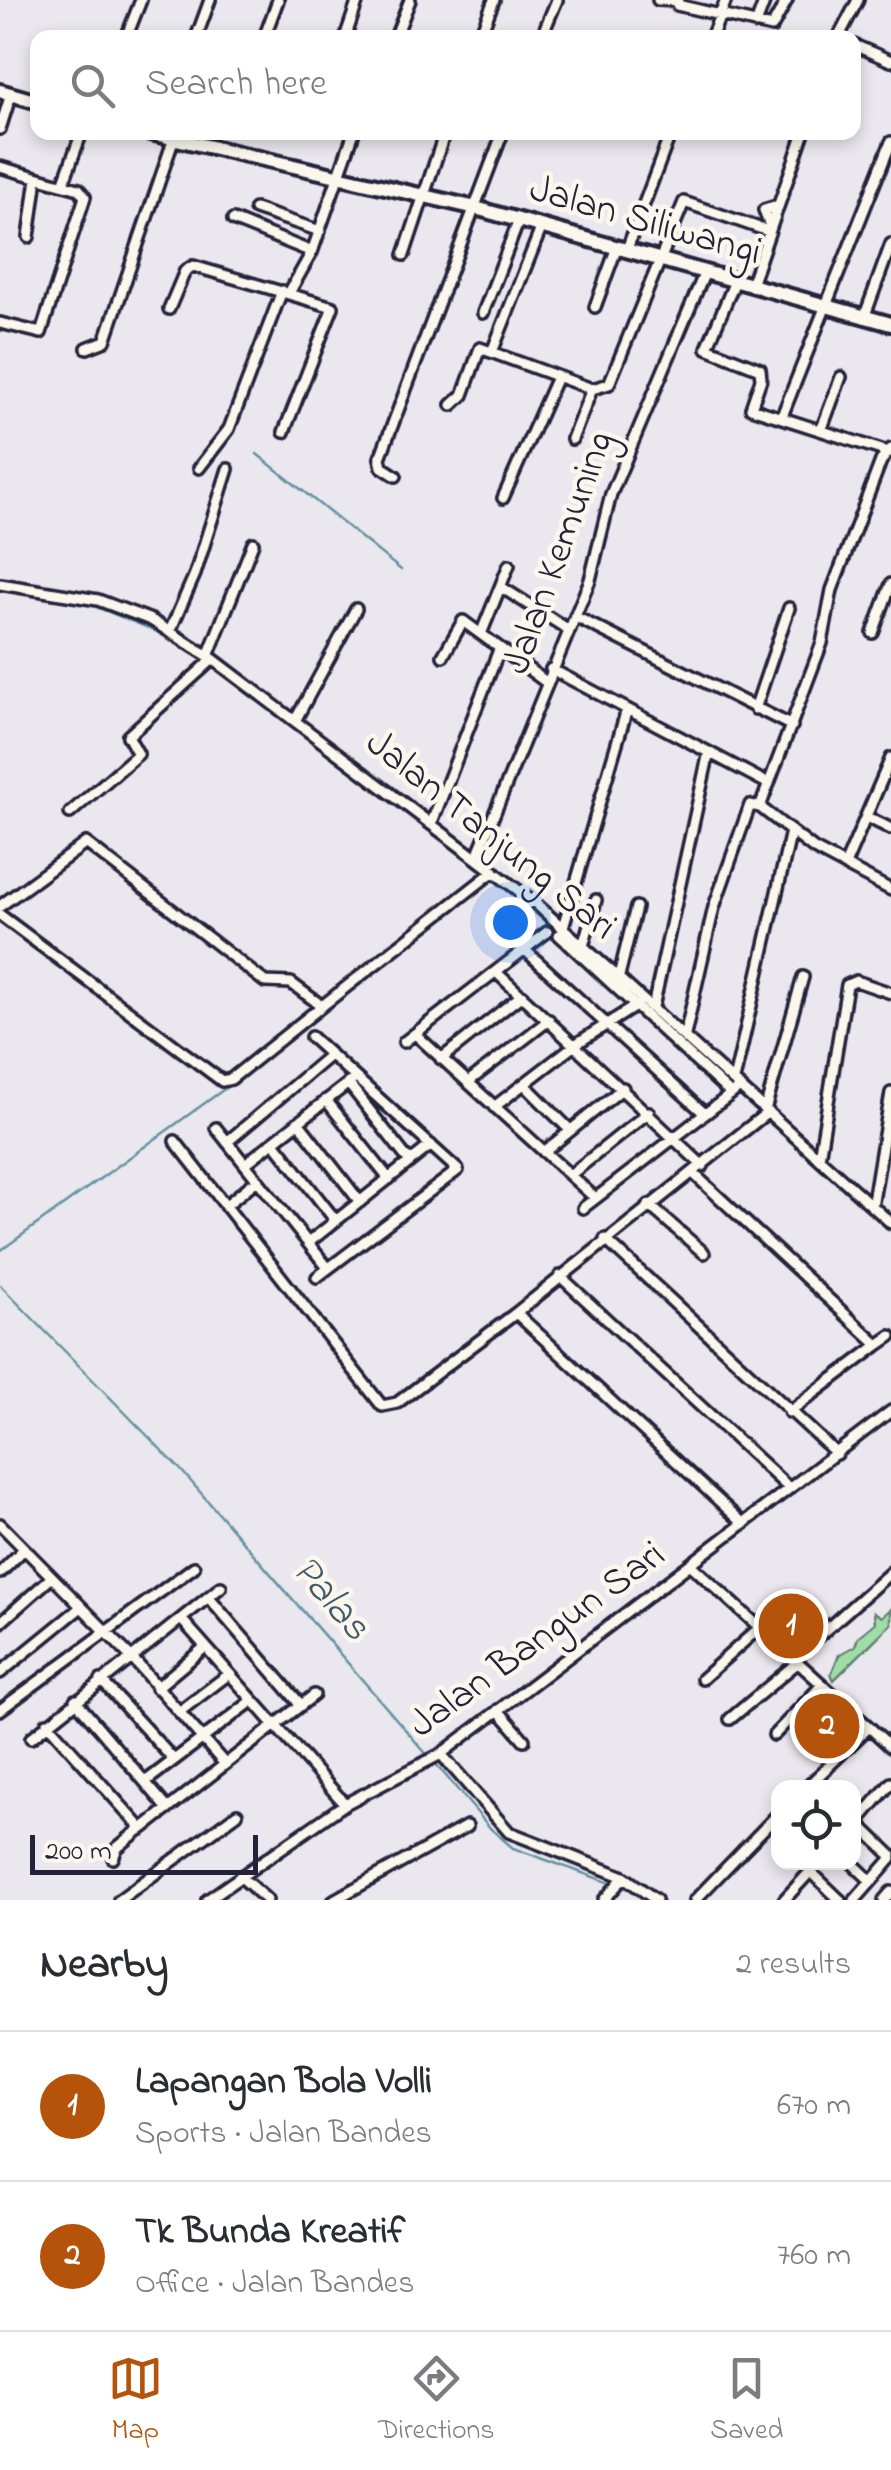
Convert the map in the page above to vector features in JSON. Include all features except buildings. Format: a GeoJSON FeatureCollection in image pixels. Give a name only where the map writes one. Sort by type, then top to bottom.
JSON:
{"type":"FeatureCollection","features":[{"type":"Feature","properties":{"kind":"street"},"geometry":{"type":"LineString","coordinates":[[129,30],[141,0]]}},
{"type":"Feature","properties":{"kind":"street"},"geometry":{"type":"LineString","coordinates":[[199,30],[210,0]]}},
{"type":"Feature","properties":{"kind":"street"},"geometry":{"type":"LineString","coordinates":[[267,30],[278,0]]}},
{"type":"Feature","properties":{"kind":"street"},"geometry":{"type":"LineString","coordinates":[[348,30],[358,0]]}},
{"type":"Feature","properties":{"kind":"street"},"geometry":{"type":"LineString","coordinates":[[398,30],[410,0]]}},
{"type":"Feature","properties":{"kind":"street"},"geometry":{"type":"LineString","coordinates":[[482,30],[494,0]]}},
{"type":"Feature","properties":{"kind":"street"},"geometry":{"type":"LineString","coordinates":[[545,30],[557,0]]}},
{"type":"Feature","properties":{"kind":"street"},"geometry":{"type":"LineString","coordinates":[[658,0],[774,26],[787,0]]}},
{"type":"Feature","properties":{"kind":"street"},"geometry":{"type":"LineString","coordinates":[[714,30],[726,0]]}},
{"type":"Feature","properties":{"kind":"street"},"geometry":{"type":"LineString","coordinates":[[756,24],[764,0]]}},
{"type":"Feature","properties":{"kind":"street"},"geometry":{"type":"LineString","coordinates":[[842,30],[858,0]]}},
{"type":"Feature","properties":{"kind":"street"},"geometry":{"type":"LineString","coordinates":[[861,48],[891,62]]}},
{"type":"Feature","properties":{"kind":"street"},"geometry":{"type":"LineString","coordinates":[[0,129],[6,93]]}},
{"type":"Feature","properties":{"kind":"street"},"geometry":{"type":"LineString","coordinates":[[63,184],[79,140]]}},
{"type":"Feature","properties":{"kind":"street","name":"Jalan Siliwangi"},"geometry":{"type":"LineString","coordinates":[[168,140],[425,195],[622,248],[824,309],[891,324]]}},
{"type":"Feature","properties":{"kind":"street"},"geometry":{"type":"LineString","coordinates":[[199,468],[229,429],[286,292],[312,252],[351,140]]}},
{"type":"Feature","properties":{"kind":"street"},"geometry":{"type":"LineString","coordinates":[[404,255],[442,140]]}},
{"type":"Feature","properties":{"kind":"street"},"geometry":{"type":"LineString","coordinates":[[396,476],[382,467],[380,458],[500,140]]}},
{"type":"Feature","properties":{"kind":"street"},"geometry":{"type":"LineString","coordinates":[[595,307],[668,140]]}},
{"type":"Feature","properties":{"kind":"street"},"geometry":{"type":"LineString","coordinates":[[751,285],[801,140]]}},
{"type":"Feature","properties":{"kind":"street"},"geometry":{"type":"LineString","coordinates":[[87,348],[105,341],[173,142]]}},
{"type":"Feature","properties":{"kind":"street"},"geometry":{"type":"LineString","coordinates":[[782,416],[891,142]]}},
{"type":"Feature","properties":{"kind":"street"},"geometry":{"type":"LineString","coordinates":[[0,167],[82,190],[84,197],[42,333],[0,323]]}},
{"type":"Feature","properties":{"kind":"street"},"geometry":{"type":"LineString","coordinates":[[29,237],[37,178]]}},
{"type":"Feature","properties":{"kind":"street"},"geometry":{"type":"LineString","coordinates":[[452,406],[463,396],[478,349],[592,389],[609,384],[684,202],[769,228]]}},
{"type":"Feature","properties":{"kind":"street"},"geometry":{"type":"LineString","coordinates":[[255,209],[320,231]]}},
{"type":"Feature","properties":{"kind":"street"},"geometry":{"type":"LineString","coordinates":[[233,220],[312,252]]}},
{"type":"Feature","properties":{"kind":"street"},"geometry":{"type":"LineString","coordinates":[[484,313],[519,220]]}},
{"type":"Feature","properties":{"kind":"street"},"geometry":{"type":"LineString","coordinates":[[492,352],[542,226]]}},
{"type":"Feature","properties":{"kind":"street"},"geometry":{"type":"LineString","coordinates":[[864,318],[891,244]]}},
{"type":"Feature","properties":{"kind":"street"},"geometry":{"type":"LineString","coordinates":[[169,309],[186,271],[193,266],[334,307],[284,432]]}},
{"type":"Feature","properties":{"kind":"street","name":"Jalan Kemuning"},"geometry":{"type":"LineString","coordinates":[[477,856],[551,669],[576,617],[611,494],[705,272]]}},
{"type":"Feature","properties":{"kind":"street"},"geometry":{"type":"LineString","coordinates":[[735,281],[707,348],[760,369],[762,375],[751,408],[890,451],[832,590],[822,643],[760,806]]}},
{"type":"Feature","properties":{"kind":"street"},"geometry":{"type":"LineString","coordinates":[[822,428],[840,376]]}},
{"type":"Feature","properties":{"kind":"street"},"geometry":{"type":"LineString","coordinates":[[503,498],[557,377]]}},
{"type":"Feature","properties":{"kind":"street"},"geometry":{"type":"LineString","coordinates":[[572,440],[592,389]]}},
{"type":"Feature","properties":{"kind":"street"},"geometry":{"type":"LineString","coordinates":[[170,631],[200,561],[228,469]]}},
{"type":"Feature","properties":{"kind":"street"},"geometry":{"type":"LineString","coordinates":[[70,814],[138,754],[128,736],[211,658],[253,543]]}},
{"type":"Feature","properties":{"kind":"street"},"geometry":{"type":"LineString","coordinates":[[481,634],[509,564]]}},
{"type":"Feature","properties":{"kind":"street"},"geometry":{"type":"LineString","coordinates":[[491,572],[502,584],[569,630]]}},
{"type":"Feature","properties":{"kind":"street","name":"Jalan Tanjung Sari"},"geometry":{"type":"LineString","coordinates":[[0,584],[98,600],[170,631],[211,658],[477,856],[642,1004],[685,1035],[736,1088],[891,1223]]}},
{"type":"Feature","properties":{"kind":"street"},"geometry":{"type":"LineString","coordinates":[[873,633],[891,584]]}},
{"type":"Feature","properties":{"kind":"street"},"geometry":{"type":"LineString","coordinates":[[755,708],[789,608]]}},
{"type":"Feature","properties":{"kind":"street"},"geometry":{"type":"LineString","coordinates":[[296,720],[356,610]]}},
{"type":"Feature","properties":{"kind":"street"},"geometry":{"type":"LineString","coordinates":[[576,617],[792,726]]}},
{"type":"Feature","properties":{"kind":"street"},"geometry":{"type":"LineString","coordinates":[[442,656],[460,621],[546,682]]}},
{"type":"Feature","properties":{"kind":"street"},"geometry":{"type":"LineString","coordinates":[[432,822],[500,650]]}},
{"type":"Feature","properties":{"kind":"street"},"geometry":{"type":"LineString","coordinates":[[551,669],[769,784]]}},
{"type":"Feature","properties":{"kind":"street"},"geometry":{"type":"LineString","coordinates":[[561,931],[627,709]]}},
{"type":"Feature","properties":{"kind":"street"},"geometry":{"type":"LineString","coordinates":[[494,1107],[576,1044],[642,1004],[709,752]]}},
{"type":"Feature","properties":{"kind":"street"},"geometry":{"type":"LineString","coordinates":[[846,865],[891,759]]}},
{"type":"Feature","properties":{"kind":"street"},"geometry":{"type":"LineString","coordinates":[[685,1035],[729,858],[750,806],[760,806],[791,831],[891,890]]}},
{"type":"Feature","properties":{"kind":"street"},"geometry":{"type":"LineString","coordinates":[[868,817],[891,829]]}},
{"type":"Feature","properties":{"kind":"street"},"geometry":{"type":"LineString","coordinates":[[583,1208],[736,1088],[791,831]]}},
{"type":"Feature","properties":{"kind":"street"},"geometry":{"type":"LineString","coordinates":[[0,906],[86,844],[265,982],[291,984],[322,1006]]}},
{"type":"Feature","properties":{"kind":"street"},"geometry":{"type":"LineString","coordinates":[[0,915],[222,1082],[492,873]]}},
{"type":"Feature","properties":{"kind":"street"},"geometry":{"type":"LineString","coordinates":[[596,900],[578,946],[736,1088]]}},
{"type":"Feature","properties":{"kind":"street"},"geometry":{"type":"LineString","coordinates":[[618,980],[636,906]]}},
{"type":"Feature","properties":{"kind":"street"},"geometry":{"type":"LineString","coordinates":[[404,1042],[547,932]]}},
{"type":"Feature","properties":{"kind":"street"},"geometry":{"type":"LineString","coordinates":[[525,950],[705,1114]]}},
{"type":"Feature","properties":{"kind":"street"},"geometry":{"type":"LineString","coordinates":[[496,972],[703,1166]]}},
{"type":"Feature","properties":{"kind":"street"},"geometry":{"type":"LineString","coordinates":[[175,1141],[382,1406],[397,1404],[648,1205],[694,1174],[766,1111],[803,976]]}},
{"type":"Feature","properties":{"kind":"street"},"geometry":{"type":"LineString","coordinates":[[819,1158],[847,986],[856,981],[891,993]]}},
{"type":"Feature","properties":{"kind":"street"},"geometry":{"type":"LineString","coordinates":[[441,1058],[522,995]]}},
{"type":"Feature","properties":{"kind":"street"},"geometry":{"type":"LineString","coordinates":[[468,1082],[549,1020]]}},
{"type":"Feature","properties":{"kind":"street"},"geometry":{"type":"LineString","coordinates":[[415,1034],[596,1198]]}},
{"type":"Feature","properties":{"kind":"street"},"geometry":{"type":"LineString","coordinates":[[310,1037],[351,1081],[410,1162]]}},
{"type":"Feature","properties":{"kind":"street"},"geometry":{"type":"LineString","coordinates":[[227,1142],[329,1056]]}},
{"type":"Feature","properties":{"kind":"street"},"geometry":{"type":"LineString","coordinates":[[245,1164],[351,1081]]}},
{"type":"Feature","properties":{"kind":"street"},"geometry":{"type":"LineString","coordinates":[[317,1277],[458,1170],[351,1081]]}},
{"type":"Feature","properties":{"kind":"street"},"geometry":{"type":"LineString","coordinates":[[524,1084],[570,1130]]}},
{"type":"Feature","properties":{"kind":"street"},"geometry":{"type":"LineString","coordinates":[[544,1152],[623,1088]]}},
{"type":"Feature","properties":{"kind":"street"},"geometry":{"type":"LineString","coordinates":[[872,1207],[891,1093]]}},
{"type":"Feature","properties":{"kind":"street"},"geometry":{"type":"LineString","coordinates":[[326,1100],[388,1179]]}},
{"type":"Feature","properties":{"kind":"street"},"geometry":{"type":"LineString","coordinates":[[570,1175],[649,1112]]}},
{"type":"Feature","properties":{"kind":"street"},"geometry":{"type":"LineString","coordinates":[[298,1122],[360,1202]]}},
{"type":"Feature","properties":{"kind":"street"},"geometry":{"type":"LineString","coordinates":[[216,1128],[328,1268]]}},
{"type":"Feature","properties":{"kind":"street"},"geometry":{"type":"LineString","coordinates":[[274,1142],[336,1221]]}},
{"type":"Feature","properties":{"kind":"street"},"geometry":{"type":"LineString","coordinates":[[308,1243],[431,1146]]}},
{"type":"Feature","properties":{"kind":"street"},"geometry":{"type":"LineString","coordinates":[[694,1174],[878,1344]]}},
{"type":"Feature","properties":{"kind":"street"},"geometry":{"type":"LineString","coordinates":[[225,1206],[258,1180]]}},
{"type":"Feature","properties":{"kind":"street"},"geometry":{"type":"LineString","coordinates":[[648,1205],[704,1254]]}},
{"type":"Feature","properties":{"kind":"street"},"geometry":{"type":"LineString","coordinates":[[605,1240],[837,1454]]}},
{"type":"Feature","properties":{"kind":"street"},"geometry":{"type":"LineString","coordinates":[[560,1276],[789,1488]]}},
{"type":"Feature","properties":{"kind":"street"},"geometry":{"type":"LineString","coordinates":[[516,1313],[744,1524]]}},
{"type":"Feature","properties":{"kind":"street"},"geometry":{"type":"LineString","coordinates":[[789,1412],[891,1336]]}},
{"type":"Feature","properties":{"kind":"street","name":"Jalan Bangun Sari"},"geometry":{"type":"LineString","coordinates":[[207,1900],[345,1804],[440,1755],[891,1411]]}},
{"type":"Feature","properties":{"kind":"street"},"geometry":{"type":"LineString","coordinates":[[1,1526],[132,1658],[224,1763]]}},
{"type":"Feature","properties":{"kind":"street"},"geometry":{"type":"LineString","coordinates":[[0,1574],[24,1549]]}},
{"type":"Feature","properties":{"kind":"street"},"geometry":{"type":"LineString","coordinates":[[691,1566],[758,1630],[889,1743]]}},
{"type":"Feature","properties":{"kind":"street"},"geometry":{"type":"LineString","coordinates":[[0,1710],[194,1567]]}},
{"type":"Feature","properties":{"kind":"street"},"geometry":{"type":"LineString","coordinates":[[730,1719],[891,1572]]}},
{"type":"Feature","properties":{"kind":"street"},"geometry":{"type":"LineString","coordinates":[[0,1623],[52,1577]]}},
{"type":"Feature","properties":{"kind":"street"},"geometry":{"type":"LineString","coordinates":[[31,1738],[74,1700],[220,1588]]}},
{"type":"Feature","properties":{"kind":"street"},"geometry":{"type":"LineString","coordinates":[[209,1598],[300,1705]]}},
{"type":"Feature","properties":{"kind":"street"},"geometry":{"type":"LineString","coordinates":[[0,1673],[80,1608]]}},
{"type":"Feature","properties":{"kind":"street"},"geometry":{"type":"LineString","coordinates":[[182,1620],[345,1804]]}},
{"type":"Feature","properties":{"kind":"street"},"geometry":{"type":"LineString","coordinates":[[702,1679],[758,1630]]}},
{"type":"Feature","properties":{"kind":"street"},"geometry":{"type":"LineString","coordinates":[[156,1688],[204,1648]]}},
{"type":"Feature","properties":{"kind":"street"},"geometry":{"type":"LineString","coordinates":[[179,1712],[229,1674]]}},
{"type":"Feature","properties":{"kind":"street"},"geometry":{"type":"LineString","coordinates":[[101,1680],[173,1759]]}},
{"type":"Feature","properties":{"kind":"street"},"geometry":{"type":"LineString","coordinates":[[774,1735],[821,1686]]}},
{"type":"Feature","properties":{"kind":"street"},"geometry":{"type":"LineString","coordinates":[[114,1858],[117,1848],[140,1829],[314,1695]]}},
{"type":"Feature","properties":{"kind":"street"},"geometry":{"type":"LineString","coordinates":[[74,1700],[168,1809]]}},
{"type":"Feature","properties":{"kind":"street"},"geometry":{"type":"LineString","coordinates":[[145,1782],[200,1736],[252,1701]]}},
{"type":"Feature","properties":{"kind":"street"},"geometry":{"type":"LineString","coordinates":[[498,1710],[524,1740]]}},
{"type":"Feature","properties":{"kind":"street"},"geometry":{"type":"LineString","coordinates":[[47,1723],[140,1829]]}},
{"type":"Feature","properties":{"kind":"street"},"geometry":{"type":"LineString","coordinates":[[814,1780],[868,1726]]}},
{"type":"Feature","properties":{"kind":"street"},"geometry":{"type":"LineString","coordinates":[[440,1755],[508,1832],[615,1888],[656,1900]]}},
{"type":"Feature","properties":{"kind":"street"},"geometry":{"type":"LineString","coordinates":[[861,1817],[891,1783]]}},
{"type":"Feature","properties":{"kind":"street"},"geometry":{"type":"LineString","coordinates":[[880,1793],[891,1802]]}},
{"type":"Feature","properties":{"kind":"street"},"geometry":{"type":"LineString","coordinates":[[118,1900],[132,1896],[237,1814]]}},
{"type":"Feature","properties":{"kind":"street"},"geometry":{"type":"LineString","coordinates":[[695,1900],[771,1821]]}},
{"type":"Feature","properties":{"kind":"street"},"geometry":{"type":"LineString","coordinates":[[334,1900],[467,1826]]}},
{"type":"Feature","properties":{"kind":"street"},"geometry":{"type":"LineString","coordinates":[[854,1900],[891,1860],[861,1830]]}},
{"type":"Feature","properties":{"kind":"street"},"geometry":{"type":"LineString","coordinates":[[859,1870],[871,1881]]}},
{"type":"Feature","properties":{"kind":"street"},"geometry":{"type":"LineString","coordinates":[[790,1898],[811,1872],[840,1900]]}},
{"type":"Feature","properties":{"kind":"street"},"geometry":{"type":"LineString","coordinates":[[240,1876],[267,1900]]}},
{"type":"Feature","properties":{"kind":"street"},"geometry":{"type":"LineString","coordinates":[[884,1900],[891,1892]]}},
{"type":"Feature","properties":{"kind":"green space"},"geometry":{"type":"Polygon","coordinates":[[[788,1599],[817,1627],[794,1651],[765,1624],[788,1599]]]}},
{"type":"Feature","properties":{"kind":"green space"},"geometry":{"type":"Polygon","coordinates":[[[891,1609],[891,1624],[834,1680],[831,1674],[839,1655],[855,1646],[858,1637],[875,1623],[874,1612],[882,1617],[891,1609]]]}},
{"type":"Feature","properties":{"kind":"waterway"},"geometry":{"type":"LineString","coordinates":[[257,454],[401,570]]}},
{"type":"Feature","properties":{"kind":"waterway"},"geometry":{"type":"LineString","coordinates":[[0,589],[89,604],[166,635]]}},
{"type":"Feature","properties":{"kind":"waterway"},"geometry":{"type":"LineString","coordinates":[[190,650],[203,660]]}},
{"type":"Feature","properties":{"kind":"waterway"},"geometry":{"type":"LineString","coordinates":[[211,666],[234,680]]}},
{"type":"Feature","properties":{"kind":"waterway"},"geometry":{"type":"LineString","coordinates":[[504,885],[558,933]]}},
{"type":"Feature","properties":{"kind":"waterway"},"geometry":{"type":"LineString","coordinates":[[272,1052],[359,982]]}},
{"type":"Feature","properties":{"kind":"waterway"},"geometry":{"type":"LineString","coordinates":[[687,1048],[734,1089]]}},
{"type":"Feature","properties":{"kind":"waterway"},"geometry":{"type":"LineString","coordinates":[[0,1251],[234,1082]]}},
{"type":"Feature","properties":{"kind":"waterway"},"geometry":{"type":"LineString","coordinates":[[740,1094],[760,1112]]}},
{"type":"Feature","properties":{"kind":"waterway"},"geometry":{"type":"LineString","coordinates":[[766,1117],[891,1230]]}},
{"type":"Feature","properties":{"kind":"waterway","name":"Palas"},"geometry":{"type":"LineString","coordinates":[[0,1285],[181,1470],[429,1757]]}},
{"type":"Feature","properties":{"kind":"waterway","name":"Palas"},"geometry":{"type":"LineString","coordinates":[[435,1763],[491,1829],[513,1848],[613,1884]]}},
{"type":"Feature","properties":{"kind":"waterway","name":"Palas"},"geometry":{"type":"LineString","coordinates":[[621,1886],[637,1892]]}},
{"type":"Feature","properties":{"kind":"place","name":"Lapangan Bola Volli"},"geometry":{"type":"Point","coordinates":[791,1626]}},
{"type":"Feature","properties":{"kind":"place","name":"Tk Bunda Kreatif"},"geometry":{"type":"Point","coordinates":[827,1726]}}]}
